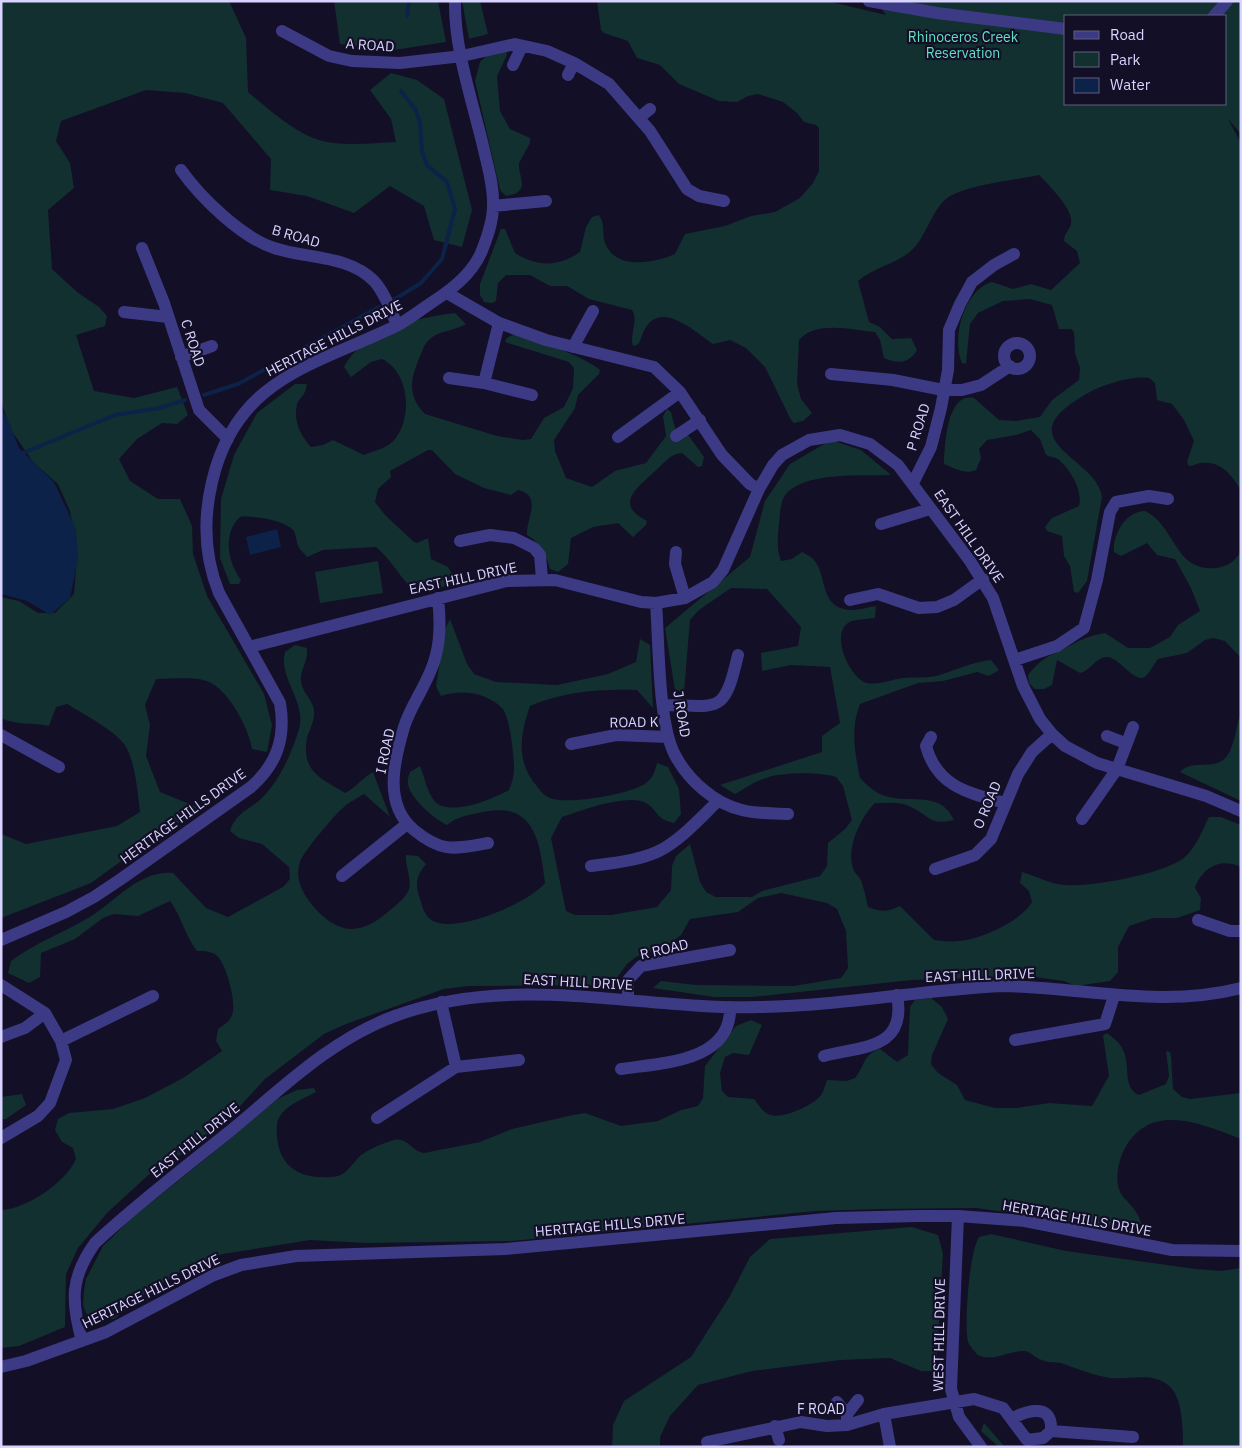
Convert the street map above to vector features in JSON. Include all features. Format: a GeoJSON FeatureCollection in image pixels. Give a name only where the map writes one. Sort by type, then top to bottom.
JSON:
{"type":"FeatureCollection","features":[{"type":"Feature","properties":{"kind":"street","name":"HERITAGE HILLS DRIVE"},"geometry":{"type":"LineString","coordinates":[[1,940],[66,912],[114,884],[229,804],[261,778],[279,750],[282,718],[273,687],[219,593],[211,573],[207,552],[206,510],[210,487],[214,471],[228,439],[246,409],[272,385],[324,357],[398,325],[446,293],[471,269],[480,255],[489,231],[493,206],[491,178],[462,56],[455,1]]}},
{"type":"Feature","properties":{"kind":"street"},"geometry":{"type":"LineString","coordinates":[[869,1],[928,11],[1064,29]]}},
{"type":"Feature","properties":{"kind":"street"},"geometry":{"type":"LineString","coordinates":[[1215,15],[1227,1]]}},
{"type":"Feature","properties":{"kind":"street","name":"A ROAD"},"geometry":{"type":"LineString","coordinates":[[282,30],[329,56],[352,61],[400,62],[462,56],[515,44],[547,51],[574,63],[609,84],[640,117],[684,192],[724,201]]}},
{"type":"Feature","properties":{"kind":"street"},"geometry":{"type":"LineString","coordinates":[[513,65],[522,46]]}},
{"type":"Feature","properties":{"kind":"street"},"geometry":{"type":"LineString","coordinates":[[568,75],[574,63]]}},
{"type":"Feature","properties":{"kind":"street"},"geometry":{"type":"LineString","coordinates":[[640,117],[650,109]]}},
{"type":"Feature","properties":{"kind":"street","name":"B ROAD"},"geometry":{"type":"LineString","coordinates":[[181,170],[196,189],[229,220],[260,241],[273,248],[357,267],[375,282],[398,325]]}},
{"type":"Feature","properties":{"kind":"street"},"geometry":{"type":"LineString","coordinates":[[493,206],[546,201]]}},
{"type":"Feature","properties":{"kind":"street","name":"C ROAD"},"geometry":{"type":"LineString","coordinates":[[142,248],[168,317],[198,410],[228,439]]}},
{"type":"Feature","properties":{"kind":"street"},"geometry":{"type":"LineString","coordinates":[[831,374],[893,380],[943,390],[948,370],[949,330],[960,304],[972,282],[994,265],[1014,254]]}},
{"type":"Feature","properties":{"kind":"street"},"geometry":{"type":"LineString","coordinates":[[446,293],[499,322],[546,340],[654,367],[680,392],[722,455],[750,484],[759,489]]}},
{"type":"Feature","properties":{"kind":"street"},"geometry":{"type":"LineString","coordinates":[[573,346],[593,311]]}},
{"type":"Feature","properties":{"kind":"street"},"geometry":{"type":"LineString","coordinates":[[124,312],[168,317]]}},
{"type":"Feature","properties":{"kind":"street"},"geometry":{"type":"LineString","coordinates":[[484,383],[499,322]]}},
{"type":"Feature","properties":{"kind":"street"},"geometry":{"type":"LineString","coordinates":[[181,357],[212,346]]}},
{"type":"Feature","properties":{"kind":"street","name":"P ROAD"},"geometry":{"type":"LineString","coordinates":[[913,483],[931,446],[941,408],[943,390],[972,388],[981,385],[1010,366]]}},
{"type":"Feature","properties":{"kind":"street"},"geometry":{"type":"LineString","coordinates":[[449,378],[484,383],[532,395]]}},
{"type":"Feature","properties":{"kind":"street"},"geometry":{"type":"LineString","coordinates":[[618,436],[680,392]]}},
{"type":"Feature","properties":{"kind":"street"},"geometry":{"type":"LineString","coordinates":[[676,436],[700,420]]}},
{"type":"Feature","properties":{"kind":"street","name":"EAST HILL DRIVE"},"geometry":{"type":"LineString","coordinates":[[249,647],[507,581],[542,579],[575,584],[641,602],[656,603],[685,598],[713,582],[723,570],[759,489],[773,465],[782,455],[809,440],[832,436],[855,438],[885,453],[913,483],[930,509],[983,579],[998,612],[1031,704],[1052,734],[1081,756],[1206,796],[1241,811]]}},
{"type":"Feature","properties":{"kind":"street"},"geometry":{"type":"LineString","coordinates":[[1015,660],[1058,646],[1084,628],[1098,580],[1110,512],[1116,502],[1148,496],[1168,499]]}},
{"type":"Feature","properties":{"kind":"street"},"geometry":{"type":"LineString","coordinates":[[881,524],[930,509]]}},
{"type":"Feature","properties":{"kind":"street"},"geometry":{"type":"LineString","coordinates":[[460,542],[490,535],[514,538],[534,548],[540,556],[542,579]]}},
{"type":"Feature","properties":{"kind":"street"},"geometry":{"type":"LineString","coordinates":[[676,552],[675,564],[685,598]]}},
{"type":"Feature","properties":{"kind":"street"},"geometry":{"type":"LineString","coordinates":[[850,600],[878,594],[919,608],[937,607],[954,600],[983,579]]}},
{"type":"Feature","properties":{"kind":"street","name":"I ROAD"},"geometry":{"type":"LineString","coordinates":[[438,598],[440,618],[436,655],[404,727],[393,772],[394,797],[407,824],[422,837],[444,848],[488,843]]}},
{"type":"Feature","properties":{"kind":"street","name":"J ROAD"},"geometry":{"type":"LineString","coordinates":[[656,603],[664,705],[668,736],[675,756],[699,786],[718,801],[742,810],[788,814]]}},
{"type":"Feature","properties":{"kind":"street"},"geometry":{"type":"LineString","coordinates":[[664,705],[710,706],[720,703],[729,687],[738,655]]}},
{"type":"Feature","properties":{"kind":"street"},"geometry":{"type":"LineString","coordinates":[[1082,819],[1117,769],[1133,727]]}},
{"type":"Feature","properties":{"kind":"street","name":"O ROAD"},"geometry":{"type":"LineString","coordinates":[[935,869],[975,855],[990,839],[1018,774],[1032,752],[1052,734]]}},
{"type":"Feature","properties":{"kind":"street","name":"ROAD K"},"geometry":{"type":"LineString","coordinates":[[571,744],[616,735],[668,736]]}},
{"type":"Feature","properties":{"kind":"street"},"geometry":{"type":"LineString","coordinates":[[1,736],[59,767]]}},
{"type":"Feature","properties":{"kind":"street"},"geometry":{"type":"LineString","coordinates":[[1107,736],[1126,743]]}},
{"type":"Feature","properties":{"kind":"street"},"geometry":{"type":"LineString","coordinates":[[931,737],[926,746],[936,771],[953,786],[968,793],[1004,803]]}},
{"type":"Feature","properties":{"kind":"street"},"geometry":{"type":"LineString","coordinates":[[591,866],[634,859],[658,851],[692,826],[718,801]]}},
{"type":"Feature","properties":{"kind":"street"},"geometry":{"type":"LineString","coordinates":[[342,876],[407,824]]}},
{"type":"Feature","properties":{"kind":"street"},"geometry":{"type":"LineString","coordinates":[[1198,920],[1230,931],[1241,931]]}},
{"type":"Feature","properties":{"kind":"street","name":"R ROAD"},"geometry":{"type":"LineString","coordinates":[[628,1000],[628,980],[641,966],[730,950]]}},
{"type":"Feature","properties":{"kind":"street"},"geometry":{"type":"LineString","coordinates":[[1,985],[45,1013],[61,1041],[66,1060],[50,1103],[38,1116],[1,1138]]}},
{"type":"Feature","properties":{"kind":"street","name":"EAST HILL DRIVE"},"geometry":{"type":"LineString","coordinates":[[82,1341],[75,1310],[74,1292],[77,1274],[95,1243],[323,1055],[347,1039],[392,1017],[441,1002],[475,997],[534,993],[730,1007],[822,1004],[970,988],[1029,986],[1114,996],[1164,998],[1240,991]]}},
{"type":"Feature","properties":{"kind":"street"},"geometry":{"type":"LineString","coordinates":[[824,1056],[884,1041],[895,1030],[898,1021],[900,1012],[898,995]]}},
{"type":"Feature","properties":{"kind":"street"},"geometry":{"type":"LineString","coordinates":[[61,1041],[152,996]]}},
{"type":"Feature","properties":{"kind":"street"},"geometry":{"type":"LineString","coordinates":[[1015,1040],[1105,1024],[1114,996]]}},
{"type":"Feature","properties":{"kind":"street"},"geometry":{"type":"LineString","coordinates":[[441,1002],[456,1067]]}},
{"type":"Feature","properties":{"kind":"street"},"geometry":{"type":"LineString","coordinates":[[621,1070],[689,1059],[709,1048],[722,1036],[731,1021],[730,1007]]}},
{"type":"Feature","properties":{"kind":"street"},"geometry":{"type":"LineString","coordinates":[[1,1036],[26,1028],[45,1013]]}},
{"type":"Feature","properties":{"kind":"street"},"geometry":{"type":"LineString","coordinates":[[377,1118],[456,1067],[519,1060]]}},
{"type":"Feature","properties":{"kind":"street","name":"HERITAGE HILLS DRIVE"},"geometry":{"type":"LineString","coordinates":[[1,1367],[82,1341],[128,1321],[214,1275],[241,1265],[268,1259],[314,1255],[506,1249],[836,1218],[958,1216],[1025,1221],[1172,1250],[1241,1252]]}},
{"type":"Feature","properties":{"kind":"street","name":"WEST HILL DRIVE"},"geometry":{"type":"LineString","coordinates":[[958,1216],[951,1375],[953,1403],[963,1425],[981,1447]]}},
{"type":"Feature","properties":{"kind":"street","name":"F ROAD"},"geometry":{"type":"LineString","coordinates":[[714,1437],[749,1440],[775,1426],[801,1422],[827,1426],[847,1420],[884,1414],[907,1405],[953,1403],[974,1399],[1003,1408],[1013,1418]]}},
{"type":"Feature","properties":{"kind":"street"},"geometry":{"type":"LineString","coordinates":[[847,1420],[858,1400]]}},
{"type":"Feature","properties":{"kind":"street"},"geometry":{"type":"LineString","coordinates":[[837,1402],[847,1420]]}},
{"type":"Feature","properties":{"kind":"street"},"geometry":{"type":"LineString","coordinates":[[1030,1409],[1038,1411],[1046,1415],[1051,1423],[1051,1430],[1043,1438],[1027,1440],[1022,1435],[1013,1418],[1030,1409]]}},
{"type":"Feature","properties":{"kind":"street"},"geometry":{"type":"LineString","coordinates":[[884,1414],[890,1447]]}},
{"type":"Feature","properties":{"kind":"street"},"geometry":{"type":"LineString","coordinates":[[775,1426],[779,1440]]}},
{"type":"Feature","properties":{"kind":"street"},"geometry":{"type":"LineString","coordinates":[[1051,1430],[1133,1437]]}},
{"type":"Feature","properties":{"kind":"green space"},"geometry":{"type":"Polygon","coordinates":[[[1,1],[229,1],[246,38],[248,92],[300,132],[328,142],[357,144],[396,142],[391,119],[370,90],[391,73],[417,80],[444,99],[472,210],[462,247],[434,240],[424,206],[390,186],[354,213],[307,196],[270,190],[271,159],[223,103],[185,93],[146,90],[61,121],[56,141],[70,163],[74,188],[48,210],[52,269],[77,292],[99,307],[107,316],[105,326],[76,335],[94,391],[134,398],[177,387],[188,415],[177,424],[162,423],[137,439],[119,459],[130,481],[158,499],[180,499],[192,526],[193,554],[207,596],[264,694],[272,725],[267,752],[252,749],[246,730],[235,708],[228,698],[212,683],[191,679],[156,679],[145,705],[150,725],[146,756],[160,792],[202,809],[152,839],[91,883],[1,918],[1,834],[26,844],[117,826],[140,812],[135,777],[128,750],[120,739],[106,728],[67,704],[56,707],[49,726],[13,722],[1,718],[1,597],[19,601],[38,613],[55,613],[74,594],[77,555],[70,511],[58,484],[33,462],[11,430],[1,402],[1,1]]]}},
{"type":"Feature","properties":{"kind":"green space"},"geometry":{"type":"Polygon","coordinates":[[[334,1],[438,1],[446,42],[394,50],[340,44],[334,1]]]}},
{"type":"Feature","properties":{"kind":"green space"},"geometry":{"type":"Polygon","coordinates":[[[462,1],[480,1],[488,34],[469,39],[462,1]]]}},
{"type":"Feature","properties":{"kind":"green space","name":"Rhinoceros Creek Reservation"},"geometry":{"type":"Polygon","coordinates":[[[597,1],[827,1],[886,15],[876,1],[1241,1],[1241,134],[1228,119],[1241,143],[1241,490],[1225,470],[1215,464],[1200,463],[1189,466],[1187,462],[1194,441],[1184,420],[1172,404],[1157,400],[1155,383],[1149,378],[1133,378],[1115,382],[1083,396],[1061,412],[1052,426],[1053,438],[1061,449],[1097,483],[1102,497],[1087,581],[1078,593],[1074,592],[1070,566],[1064,556],[1062,536],[1047,531],[1045,527],[1052,518],[1079,506],[1079,493],[1071,474],[1063,463],[1046,455],[1040,439],[1031,430],[1016,435],[987,440],[979,449],[981,458],[976,470],[968,472],[944,464],[945,446],[952,412],[958,403],[965,398],[974,398],[999,420],[1016,421],[1040,417],[1052,400],[1079,380],[1080,368],[1075,353],[1074,332],[1071,329],[1059,329],[1052,305],[1030,299],[1003,301],[978,313],[970,324],[966,364],[962,363],[959,353],[959,329],[962,316],[974,294],[982,287],[992,282],[1013,289],[1031,284],[1051,290],[1080,263],[1077,251],[1064,241],[1071,223],[1069,211],[1039,175],[977,187],[954,194],[941,204],[917,245],[912,250],[858,281],[869,322],[880,327],[892,339],[911,338],[917,350],[910,358],[898,362],[884,358],[880,340],[875,332],[845,328],[824,328],[806,334],[799,340],[797,384],[801,399],[812,413],[803,421],[794,423],[791,420],[765,367],[746,348],[730,340],[713,344],[686,325],[666,317],[657,318],[649,324],[638,344],[633,346],[632,337],[635,318],[632,310],[589,299],[567,286],[550,286],[530,275],[506,275],[498,283],[496,301],[492,303],[484,302],[480,295],[480,284],[501,229],[505,229],[515,253],[523,258],[540,263],[556,263],[580,252],[586,227],[592,217],[599,215],[606,245],[611,253],[627,261],[647,262],[675,254],[685,234],[725,226],[751,216],[775,212],[800,198],[813,183],[819,171],[819,128],[816,125],[804,122],[797,113],[783,102],[758,94],[748,96],[737,102],[719,101],[679,84],[660,65],[637,58],[628,41],[604,33],[601,30],[597,1]]]}},
{"type":"Feature","properties":{"kind":"green space"},"geometry":{"type":"Polygon","coordinates":[[[506,51],[507,55],[497,76],[500,111],[510,129],[530,138],[530,143],[519,163],[521,188],[514,194],[506,196],[500,190],[475,81],[480,62],[490,53],[506,51]]]}},
{"type":"Feature","properties":{"kind":"green space"},"geometry":{"type":"Polygon","coordinates":[[[455,313],[466,324],[437,334],[429,340],[415,369],[412,384],[413,392],[419,407],[425,414],[497,436],[523,440],[531,439],[544,418],[564,407],[573,388],[574,368],[569,362],[505,342],[511,336],[521,336],[572,354],[600,370],[599,374],[578,395],[575,408],[554,440],[555,451],[566,478],[592,487],[615,471],[646,463],[666,436],[663,416],[667,409],[671,412],[675,428],[689,436],[704,457],[702,466],[698,467],[682,453],[670,457],[631,496],[630,503],[632,509],[637,515],[647,521],[646,525],[633,537],[618,523],[593,527],[571,538],[568,564],[558,572],[550,569],[542,550],[527,535],[532,502],[526,493],[518,490],[511,495],[484,488],[455,474],[432,450],[428,450],[390,471],[391,477],[378,489],[375,502],[385,515],[414,542],[417,543],[428,538],[431,559],[448,567],[456,581],[426,591],[416,589],[408,584],[376,547],[323,550],[307,557],[299,548],[294,532],[289,526],[268,519],[240,517],[231,531],[229,548],[236,573],[241,580],[239,584],[230,584],[220,558],[221,499],[234,455],[257,413],[295,384],[307,384],[305,392],[297,405],[296,417],[301,433],[311,447],[323,445],[333,440],[364,455],[385,447],[395,439],[404,419],[405,395],[403,384],[398,374],[391,365],[382,359],[371,362],[351,377],[344,367],[352,355],[377,335],[408,322],[455,313]]]}},
{"type":"Feature","properties":{"kind":"green space"},"geometry":{"type":"Polygon","coordinates":[[[831,440],[861,450],[891,475],[818,479],[792,489],[784,497],[780,510],[778,547],[781,561],[792,559],[802,552],[812,558],[821,572],[828,597],[833,604],[852,610],[876,606],[875,618],[852,621],[845,626],[841,634],[844,654],[854,673],[860,680],[875,684],[902,678],[936,676],[991,660],[999,670],[989,676],[977,672],[943,681],[918,683],[860,704],[854,732],[860,778],[875,791],[888,797],[920,799],[939,804],[947,810],[954,820],[946,822],[935,821],[917,810],[902,804],[875,803],[869,809],[859,826],[851,854],[854,871],[861,880],[868,907],[884,911],[900,906],[934,940],[967,940],[999,928],[1027,909],[1032,902],[1029,891],[1020,883],[1022,872],[1061,885],[1078,885],[1110,882],[1162,869],[1189,853],[1196,844],[1209,817],[1221,817],[1241,825],[1241,867],[1226,863],[1219,864],[1213,866],[1202,875],[1195,888],[1201,898],[1200,910],[1177,918],[1153,918],[1129,926],[1118,947],[1118,972],[1110,981],[1076,986],[1064,981],[1027,976],[912,980],[752,997],[714,997],[653,988],[661,981],[696,985],[794,986],[841,978],[848,968],[846,931],[837,909],[827,903],[781,893],[758,898],[738,912],[690,919],[681,935],[671,943],[636,957],[627,964],[613,983],[601,985],[468,986],[444,989],[346,1024],[324,1034],[265,1079],[231,1116],[179,1156],[156,1168],[107,1213],[78,1248],[66,1274],[65,1327],[19,1346],[1,1348],[1,1210],[22,1205],[44,1193],[64,1177],[71,1168],[76,1159],[73,1148],[62,1142],[55,1130],[58,1119],[69,1113],[113,1109],[145,1098],[183,1078],[222,1051],[216,1041],[218,1029],[229,1020],[233,1010],[230,986],[222,963],[214,954],[197,951],[170,901],[138,916],[114,914],[103,918],[75,939],[41,953],[40,977],[29,983],[8,973],[11,961],[31,948],[93,915],[140,881],[161,873],[173,873],[206,908],[228,917],[283,887],[290,879],[289,867],[262,844],[239,838],[230,831],[240,815],[263,797],[275,782],[285,765],[296,738],[299,729],[299,709],[288,681],[284,662],[285,652],[295,645],[307,648],[301,681],[314,711],[306,750],[310,766],[321,778],[345,793],[373,772],[390,817],[364,794],[341,810],[302,857],[298,873],[304,892],[318,912],[337,926],[346,929],[356,929],[367,926],[389,911],[406,895],[410,885],[406,855],[418,856],[426,864],[418,876],[418,894],[428,917],[441,923],[456,924],[490,915],[524,899],[537,891],[545,883],[541,853],[537,840],[532,828],[524,819],[514,813],[500,810],[464,816],[447,825],[423,808],[410,790],[408,781],[410,772],[420,766],[433,799],[439,805],[448,807],[470,805],[502,794],[509,790],[513,779],[514,762],[511,736],[505,712],[502,708],[489,698],[473,693],[441,696],[436,686],[445,629],[450,619],[467,664],[474,674],[496,682],[557,685],[608,674],[636,662],[640,639],[650,645],[653,708],[637,690],[610,690],[569,694],[530,706],[522,737],[523,757],[525,767],[530,776],[541,792],[548,797],[562,800],[587,799],[628,791],[646,783],[653,774],[657,763],[668,767],[679,789],[681,814],[674,823],[663,819],[650,806],[638,800],[616,801],[562,817],[551,838],[566,911],[575,915],[611,915],[657,907],[671,890],[672,866],[676,856],[690,844],[700,882],[706,892],[716,897],[752,897],[762,891],[820,876],[827,866],[828,843],[845,829],[852,820],[843,786],[836,777],[801,773],[773,776],[762,779],[735,794],[720,785],[822,752],[822,736],[840,723],[830,667],[791,665],[762,671],[761,653],[798,646],[801,627],[767,589],[731,588],[699,610],[690,620],[684,692],[675,690],[665,628],[750,557],[765,501],[790,464],[831,440]]]}},
{"type":"Feature","properties":{"kind":"green space"},"geometry":{"type":"Polygon","coordinates":[[[1145,511],[1155,518],[1183,556],[1192,563],[1202,567],[1216,568],[1227,565],[1241,552],[1241,658],[1225,641],[1213,638],[1205,640],[1187,653],[1158,659],[1143,678],[1133,675],[1118,662],[1107,657],[1100,659],[1087,670],[1080,673],[1057,660],[1052,685],[1044,689],[1035,689],[1029,683],[1028,675],[1033,669],[1045,658],[1080,640],[1105,633],[1128,648],[1150,648],[1170,637],[1178,625],[1200,611],[1191,588],[1175,559],[1157,555],[1147,543],[1121,556],[1114,552],[1115,538],[1126,519],[1138,512],[1145,511]]]}},
{"type":"Feature","properties":{"kind":"green space"},"geometry":{"type":"Polygon","coordinates":[[[378,561],[383,593],[320,603],[315,572],[378,561]]]}},
{"type":"Feature","properties":{"kind":"green space"},"geometry":{"type":"Polygon","coordinates":[[[1241,713],[1241,801],[1180,772],[1191,766],[1222,761],[1232,746],[1241,713]]]}},
{"type":"Feature","properties":{"kind":"green space"},"geometry":{"type":"Polygon","coordinates":[[[931,998],[942,1007],[948,1019],[932,1055],[931,1064],[938,1073],[957,1085],[965,1100],[995,1108],[1016,1108],[1049,1103],[1092,1106],[1109,1076],[1103,1036],[1106,1033],[1117,1041],[1123,1049],[1129,1083],[1132,1090],[1139,1095],[1166,1084],[1169,1076],[1166,1051],[1170,1052],[1171,1056],[1173,1089],[1182,1097],[1190,1099],[1241,1093],[1241,1139],[1210,1127],[1178,1120],[1163,1121],[1149,1125],[1136,1134],[1125,1148],[1119,1162],[1119,1189],[1136,1212],[1141,1223],[1139,1227],[1127,1229],[976,1208],[879,1209],[816,1211],[512,1241],[366,1243],[310,1240],[223,1254],[197,1263],[146,1293],[114,1319],[92,1319],[86,1313],[83,1305],[86,1279],[103,1246],[132,1218],[230,1139],[256,1114],[277,1099],[297,1090],[314,1088],[316,1092],[286,1109],[278,1119],[277,1136],[281,1154],[291,1168],[299,1172],[318,1177],[335,1177],[349,1169],[367,1151],[394,1140],[403,1141],[424,1153],[480,1142],[512,1129],[573,1115],[585,1113],[621,1126],[658,1121],[681,1110],[698,1106],[703,1098],[705,1066],[736,1026],[751,1020],[762,1025],[749,1055],[733,1053],[725,1057],[720,1073],[722,1091],[728,1097],[754,1099],[768,1114],[783,1115],[812,1103],[822,1093],[827,1080],[847,1081],[855,1078],[867,1057],[874,1051],[880,1049],[897,1062],[908,1055],[910,1007],[915,1000],[931,998]]]}},
{"type":"Feature","properties":{"kind":"green space"},"geometry":{"type":"Polygon","coordinates":[[[22,1094],[26,1105],[6,1119],[1,1119],[1,1097],[22,1094]]]}},
{"type":"Feature","properties":{"kind":"green space"},"geometry":{"type":"Polygon","coordinates":[[[912,1227],[938,1235],[943,1254],[936,1371],[921,1371],[890,1358],[841,1360],[752,1371],[698,1385],[670,1416],[660,1437],[660,1447],[612,1447],[613,1425],[624,1401],[691,1357],[730,1296],[750,1257],[770,1239],[912,1227]]]}},
{"type":"Feature","properties":{"kind":"green space"},"geometry":{"type":"Polygon","coordinates":[[[991,1234],[1066,1251],[1196,1269],[1222,1271],[1241,1268],[1241,1447],[1183,1447],[1182,1423],[1177,1397],[1168,1385],[1154,1378],[1099,1376],[1061,1363],[1044,1361],[1025,1351],[994,1357],[978,1355],[968,1342],[968,1289],[975,1245],[979,1237],[991,1234]]]}},
{"type":"Feature","properties":{"kind":"green space"},"geometry":{"type":"Polygon","coordinates":[[[984,1423],[1005,1447],[999,1447],[981,1431],[984,1423]]]}},
{"type":"Feature","properties":{"kind":"water"},"geometry":{"type":"Polygon","coordinates":[[[1,408],[9,422],[19,448],[54,482],[76,529],[78,559],[70,598],[50,615],[27,601],[1,594],[1,408]]]}},
{"type":"Feature","properties":{"kind":"water"},"geometry":{"type":"Polygon","coordinates":[[[277,529],[281,547],[250,555],[246,537],[277,529]]]}},
{"type":"Feature","properties":{"kind":"waterway"},"geometry":{"type":"LineString","coordinates":[[407,16],[409,1]]}},
{"type":"Feature","properties":{"kind":"waterway"},"geometry":{"type":"LineString","coordinates":[[395,299],[421,283],[442,259],[455,209],[447,182],[427,165],[422,152],[420,122],[415,109],[401,91]]}},
{"type":"Feature","properties":{"kind":"waterway"},"geometry":{"type":"LineString","coordinates":[[204,395],[238,384],[379,307]]}},
{"type":"Feature","properties":{"kind":"waterway"},"geometry":{"type":"LineString","coordinates":[[23,453],[115,415],[160,408],[185,400]]}}]}
